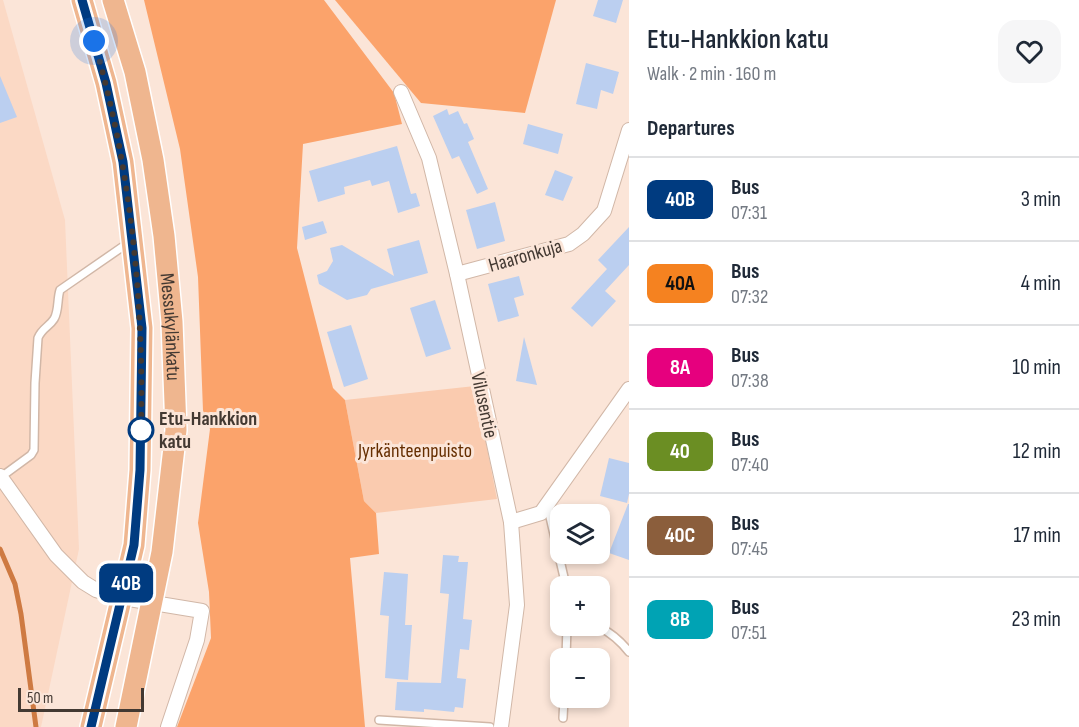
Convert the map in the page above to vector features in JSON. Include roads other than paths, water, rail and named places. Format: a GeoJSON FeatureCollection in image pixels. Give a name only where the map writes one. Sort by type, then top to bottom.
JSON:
{"type":"FeatureCollection","features":[{"type":"Feature","properties":{"kind":"main road","name":"Messukylänkatu"},"geometry":{"type":"LineString","coordinates":[[82,0],[106,83],[123,162],[142,328],[141,460],[134,545],[91,727]]}},
{"type":"Feature","properties":{"kind":"main road","name":"Messukylänkatu"},"geometry":{"type":"LineString","coordinates":[[113,0],[135,72],[153,160],[164,236],[172,322],[176,430],[162,552],[126,727]]}},
{"type":"Feature","properties":{"kind":"street","name":"Vilusentie"},"geometry":{"type":"LineString","coordinates":[[401,92],[429,158],[457,274],[511,522],[517,605],[501,727]]}},
{"type":"Feature","properties":{"kind":"street","name":"Haaronkuja"},"geometry":{"type":"LineString","coordinates":[[457,274],[569,244],[583,234],[604,211],[629,130]]}},
{"type":"Feature","properties":{"kind":"street"},"geometry":{"type":"LineString","coordinates":[[511,522],[541,513],[629,390]]}},
{"type":"Feature","properties":{"kind":"street"},"geometry":{"type":"LineString","coordinates":[[614,412],[629,415]]}},
{"type":"Feature","properties":{"kind":"street"},"geometry":{"type":"LineString","coordinates":[[0,477],[56,555],[70,571],[96,590],[202,611],[197,640],[168,727]]}},
{"type":"Feature","properties":{"kind":"lane"},"geometry":{"type":"LineString","coordinates":[[0,477],[31,455],[34,450],[38,338],[41,331],[56,315],[60,290],[132,240]]}},
{"type":"Feature","properties":{"kind":"lane"},"geometry":{"type":"LineString","coordinates":[[547,504],[564,576]]}},
{"type":"Feature","properties":{"kind":"lane"},"geometry":{"type":"LineString","coordinates":[[610,632],[629,652]]}},
{"type":"Feature","properties":{"kind":"lane"},"geometry":{"type":"LineString","coordinates":[[563,718],[564,708]]}},
{"type":"Feature","properties":{"kind":"lane"},"geometry":{"type":"LineString","coordinates":[[379,720],[490,727]]}},
{"type":"Feature","properties":{"kind":"waterway"},"geometry":{"type":"LineString","coordinates":[[0,549],[15,584],[36,727]]}},
{"type":"Feature","properties":{"kind":"place","name":"Etu-Hankkion katu"},"geometry":{"type":"Point","coordinates":[141,430]}},
{"type":"Feature","properties":{"kind":"park label","name":"Jyrkänteenpuisto"},"geometry":{"type":"Point","coordinates":[415,450]}}]}
